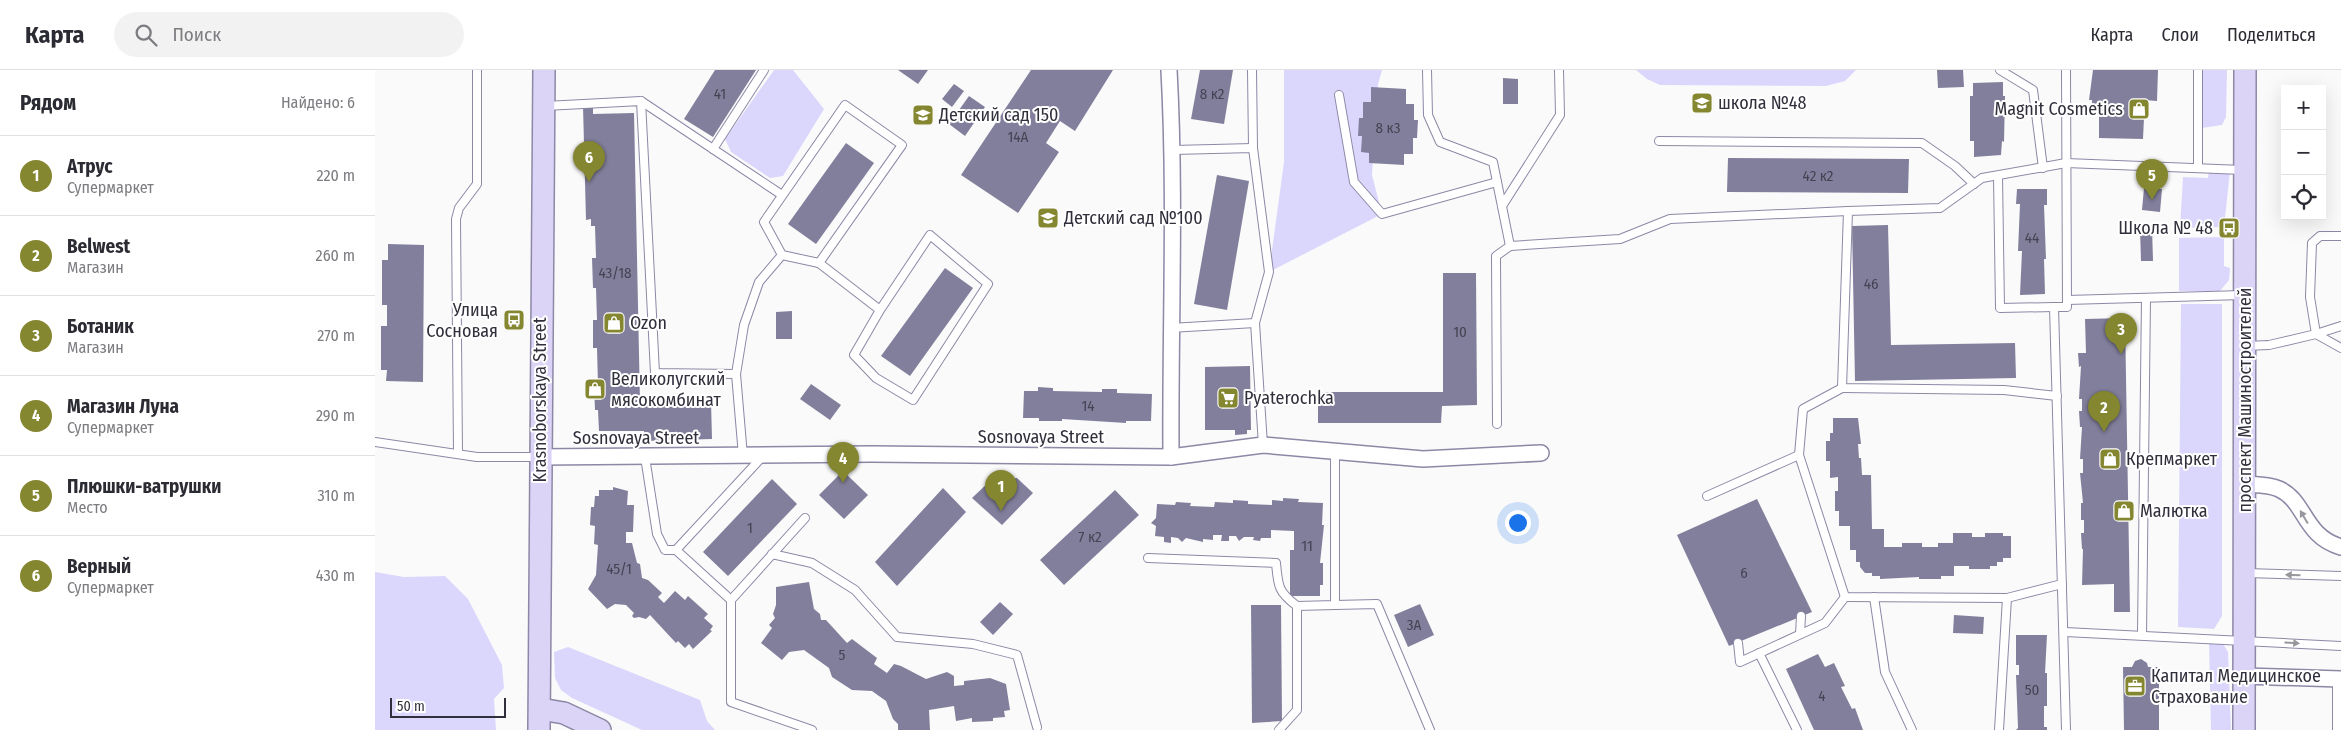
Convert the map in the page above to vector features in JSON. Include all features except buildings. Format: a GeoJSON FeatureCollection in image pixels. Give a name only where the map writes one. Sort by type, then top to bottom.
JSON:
{"type":"FeatureCollection","features":[{"type":"Feature","properties":{"kind":"street","name":"Krasnoborskaya Street"},"geometry":{"type":"LineString","coordinates":[[539,730],[539,457],[543,70]]}},
{"type":"Feature","properties":{"kind":"street"},"geometry":{"type":"LineString","coordinates":[[1169,70],[1173,150],[1170,328],[1171,456]]}},
{"type":"Feature","properties":{"kind":"street","name":"проспект Машиностроителей"},"geometry":{"type":"LineString","coordinates":[[2244,730],[2245,70]]}},
{"type":"Feature","properties":{"kind":"street","name":"Sosnovaya Street"},"geometry":{"type":"LineString","coordinates":[[539,457],[872,454],[1171,456],[1263,445],[1423,459],[1541,453]]}},
{"type":"Feature","properties":{"kind":"street"},"geometry":{"type":"LineString","coordinates":[[2244,484],[2280,489],[2293,500],[2313,530],[2341,547]]}},
{"type":"Feature","properties":{"kind":"street"},"geometry":{"type":"LineString","coordinates":[[2243,676],[2339,679]]}},
{"type":"Feature","properties":{"kind":"street"},"geometry":{"type":"LineString","coordinates":[[540,709],[564,713],[600,730]]}},
{"type":"Feature","properties":{"kind":"lane"},"geometry":{"type":"LineString","coordinates":[[458,454],[456,219],[459,208],[477,184],[477,70]]}},
{"type":"Feature","properties":{"kind":"lane"},"geometry":{"type":"LineString","coordinates":[[713,149],[764,70]]}},
{"type":"Feature","properties":{"kind":"lane"},"geometry":{"type":"LineString","coordinates":[[1252,70],[1253,148],[1269,272],[1255,323],[1263,445]]}},
{"type":"Feature","properties":{"kind":"lane"},"geometry":{"type":"LineString","coordinates":[[1427,70],[1429,114],[1440,142],[1493,162],[1510,246]]}},
{"type":"Feature","properties":{"kind":"lane"},"geometry":{"type":"LineString","coordinates":[[1502,206],[1560,115],[1559,70]]}},
{"type":"Feature","properties":{"kind":"lane"},"geometry":{"type":"LineString","coordinates":[[2000,70],[2033,90],[2043,168]]}},
{"type":"Feature","properties":{"kind":"lane"},"geometry":{"type":"LineString","coordinates":[[1998,176],[2000,308],[2067,307],[2066,70]]}},
{"type":"Feature","properties":{"kind":"lane"},"geometry":{"type":"LineString","coordinates":[[2198,166],[2199,70]]}},
{"type":"Feature","properties":{"kind":"lane"},"geometry":{"type":"LineString","coordinates":[[1339,95],[1354,182],[1382,214],[1497,182]]}},
{"type":"Feature","properties":{"kind":"lane"},"geometry":{"type":"LineString","coordinates":[[641,101],[655,374],[736,374]]}},
{"type":"Feature","properties":{"kind":"lane"},"geometry":{"type":"LineString","coordinates":[[543,106],[641,101],[782,196]]}},
{"type":"Feature","properties":{"kind":"lane"},"geometry":{"type":"LineString","coordinates":[[819,263],[902,145],[845,105],[764,222],[782,255],[819,263],[880,310]]}},
{"type":"Feature","properties":{"kind":"lane"},"geometry":{"type":"LineString","coordinates":[[1659,141],[1922,143],[1955,166],[1974,184]]}},
{"type":"Feature","properties":{"kind":"lane"},"geometry":{"type":"LineString","coordinates":[[1173,150],[1253,148]]}},
{"type":"Feature","properties":{"kind":"lane"},"geometry":{"type":"LineString","coordinates":[[1497,424],[1496,256],[1510,246],[1620,239],[1670,220],[1940,208],[1982,178],[2066,163],[2198,166],[2245,170]]}},
{"type":"Feature","properties":{"kind":"lane"},"geometry":{"type":"LineString","coordinates":[[1842,388],[1848,211]]}},
{"type":"Feature","properties":{"kind":"lane"},"geometry":{"type":"LineString","coordinates":[[930,235],[988,284],[913,400],[876,378],[854,355],[880,310],[930,235]]}},
{"type":"Feature","properties":{"kind":"lane"},"geometry":{"type":"LineString","coordinates":[[2316,334],[2310,298],[2312,243],[2320,236],[2341,236]]}},
{"type":"Feature","properties":{"kind":"lane"},"geometry":{"type":"LineString","coordinates":[[743,456],[736,374],[744,326],[759,282],[782,255]]}},
{"type":"Feature","properties":{"kind":"lane"},"geometry":{"type":"LineString","coordinates":[[2067,300],[2245,295]]}},
{"type":"Feature","properties":{"kind":"lane"},"geometry":{"type":"LineString","coordinates":[[2142,635],[2146,298]]}},
{"type":"Feature","properties":{"kind":"lane"},"geometry":{"type":"LineString","coordinates":[[2054,307],[2065,632],[2066,730]]}},
{"type":"Feature","properties":{"kind":"lane"},"geometry":{"type":"LineString","coordinates":[[1170,328],[1255,323]]}},
{"type":"Feature","properties":{"kind":"lane"},"geometry":{"type":"LineString","coordinates":[[2245,346],[2269,345],[2341,326]]}},
{"type":"Feature","properties":{"kind":"lane"},"geometry":{"type":"LineString","coordinates":[[2316,334],[2341,348]]}},
{"type":"Feature","properties":{"kind":"lane"},"geometry":{"type":"LineString","coordinates":[[1845,597],[1799,455],[1803,410],[1842,388],[2004,390],[2057,396]]}},
{"type":"Feature","properties":{"kind":"lane"},"geometry":{"type":"LineString","coordinates":[[375,442],[477,457],[539,457]]}},
{"type":"Feature","properties":{"kind":"lane"},"geometry":{"type":"LineString","coordinates":[[1335,451],[1335,605]]}},
{"type":"Feature","properties":{"kind":"lane"},"geometry":{"type":"LineString","coordinates":[[1707,496],[1799,455]]}},
{"type":"Feature","properties":{"kind":"lane"},"geometry":{"type":"LineString","coordinates":[[645,456],[657,534],[665,550],[676,550],[731,600]]}},
{"type":"Feature","properties":{"kind":"lane"},"geometry":{"type":"LineString","coordinates":[[676,550],[763,456]]}},
{"type":"Feature","properties":{"kind":"lane"},"geometry":{"type":"LineString","coordinates":[[805,518],[731,600],[731,702],[813,730]]}},
{"type":"Feature","properties":{"kind":"lane"},"geometry":{"type":"LineString","coordinates":[[772,554],[812,563],[855,590],[897,637],[973,644],[1017,655],[1037,729]]}},
{"type":"Feature","properties":{"kind":"lane"},"geometry":{"type":"LineString","coordinates":[[1147,558],[1276,563],[1278,586],[1284,596],[1297,606],[1377,604],[1429,730]]}},
{"type":"Feature","properties":{"kind":"lane"},"geometry":{"type":"LineString","coordinates":[[2244,573],[2341,576]]}},
{"type":"Feature","properties":{"kind":"lane"},"geometry":{"type":"LineString","coordinates":[[1845,597],[2007,598],[2062,584]]}},
{"type":"Feature","properties":{"kind":"lane"},"geometry":{"type":"LineString","coordinates":[[1738,643],[1741,662],[1825,623],[1845,597]]}},
{"type":"Feature","properties":{"kind":"lane"},"geometry":{"type":"LineString","coordinates":[[1874,597],[1885,672],[1912,730]]}},
{"type":"Feature","properties":{"kind":"lane"},"geometry":{"type":"LineString","coordinates":[[1999,730],[2007,598]]}},
{"type":"Feature","properties":{"kind":"lane"},"geometry":{"type":"LineString","coordinates":[[1279,730],[1297,710],[1297,606]]}},
{"type":"Feature","properties":{"kind":"lane"},"geometry":{"type":"LineString","coordinates":[[1800,634],[1801,616]]}},
{"type":"Feature","properties":{"kind":"lane"},"geometry":{"type":"LineString","coordinates":[[2065,632],[2341,646]]}},
{"type":"Feature","properties":{"kind":"lane"},"geometry":{"type":"LineString","coordinates":[[1759,653],[1797,730]]}},
{"type":"Feature","properties":{"kind":"lane"},"geometry":{"type":"LineString","coordinates":[[2337,730],[2339,679]]}},
{"type":"Feature","properties":{"kind":"shaded area"},"geometry":{"type":"Polygon","coordinates":[[[774,70],[793,70],[824,109],[783,176],[770,178],[731,152],[725,139],[774,70]]]}},
{"type":"Feature","properties":{"kind":"shaded area"},"geometry":{"type":"Polygon","coordinates":[[[1284,70],[1382,70],[1378,84],[1372,175],[1382,214],[1269,272],[1284,162],[1284,70]]]}},
{"type":"Feature","properties":{"kind":"shaded area"},"geometry":{"type":"Polygon","coordinates":[[[1636,70],[1856,70],[1845,81],[1826,86],[1660,85],[1647,79],[1636,70]]]}},
{"type":"Feature","properties":{"kind":"shaded area"},"geometry":{"type":"Polygon","coordinates":[[[2203,70],[2227,70],[2226,117],[2222,125],[2202,128],[2203,70]]]}},
{"type":"Feature","properties":{"kind":"shaded area"},"geometry":{"type":"Polygon","coordinates":[[[2209,170],[2230,171],[2224,227],[2180,228],[2183,177],[2208,178],[2209,170]]]}},
{"type":"Feature","properties":{"kind":"shaded area"},"geometry":{"type":"Polygon","coordinates":[[[2224,237],[2224,266],[2230,268],[2229,280],[2220,291],[2179,291],[2179,238],[2224,237]]]}},
{"type":"Feature","properties":{"kind":"shaded area"},"geometry":{"type":"Polygon","coordinates":[[[2181,304],[2222,304],[2222,616],[2214,629],[2178,627],[2181,304]]]}},
{"type":"Feature","properties":{"kind":"shaded area"},"geometry":{"type":"Polygon","coordinates":[[[375,572],[404,577],[445,576],[468,599],[502,665],[504,688],[494,699],[496,730],[375,730],[375,572]]]}},
{"type":"Feature","properties":{"kind":"shaded area"},"geometry":{"type":"Polygon","coordinates":[[[2209,644],[2223,644],[2228,652],[2231,730],[2211,730],[2209,644]]]}},
{"type":"Feature","properties":{"kind":"shaded area"},"geometry":{"type":"Polygon","coordinates":[[[568,647],[700,700],[707,721],[715,730],[642,730],[572,698],[561,690],[555,678],[554,652],[568,647]]]}},
{"type":"Feature","properties":{"kind":"place","name":"школа №48"},"geometry":{"type":"Point","coordinates":[1702,103]}},
{"type":"Feature","properties":{"kind":"place","name":"Magnit Cosmetics"},"geometry":{"type":"Point","coordinates":[2139,109]}},
{"type":"Feature","properties":{"kind":"place","name":"Детский сад 150"},"geometry":{"type":"Point","coordinates":[923,115]}},
{"type":"Feature","properties":{"kind":"place","name":"Верный"},"geometry":{"type":"Point","coordinates":[589,182]}},
{"type":"Feature","properties":{"kind":"place","name":"Плюшки-ватрушки"},"geometry":{"type":"Point","coordinates":[2152,200]}},
{"type":"Feature","properties":{"kind":"place","name":"Детский сад №100"},"geometry":{"type":"Point","coordinates":[1048,218]}},
{"type":"Feature","properties":{"kind":"place","name":"Школа № 48"},"geometry":{"type":"Point","coordinates":[2229,228]}},
{"type":"Feature","properties":{"kind":"place","name":"Улица Сосновая"},"geometry":{"type":"Point","coordinates":[514,320]}},
{"type":"Feature","properties":{"kind":"place","name":"Ozon"},"geometry":{"type":"Point","coordinates":[614,323]}},
{"type":"Feature","properties":{"kind":"place","name":"Ботаник"},"geometry":{"type":"Point","coordinates":[2121,354]}},
{"type":"Feature","properties":{"kind":"place","name":"Великолугский мясокомбинат"},"geometry":{"type":"Point","coordinates":[595,389]}},
{"type":"Feature","properties":{"kind":"place","name":"Pyaterochka"},"geometry":{"type":"Point","coordinates":[1228,398]}},
{"type":"Feature","properties":{"kind":"place","name":"Belwest"},"geometry":{"type":"Point","coordinates":[2104,432]}},
{"type":"Feature","properties":{"kind":"place","name":"Крепмаркет"},"geometry":{"type":"Point","coordinates":[2110,459]}},
{"type":"Feature","properties":{"kind":"place","name":"Магазин Луна"},"geometry":{"type":"Point","coordinates":[843,483]}},
{"type":"Feature","properties":{"kind":"place","name":"Атрус"},"geometry":{"type":"Point","coordinates":[1001,511]}},
{"type":"Feature","properties":{"kind":"place","name":"Малютка"},"geometry":{"type":"Point","coordinates":[2124,511]}},
{"type":"Feature","properties":{"kind":"place","name":"Капитал Медицинское Страхование"},"geometry":{"type":"Point","coordinates":[2135,686]}}]}
